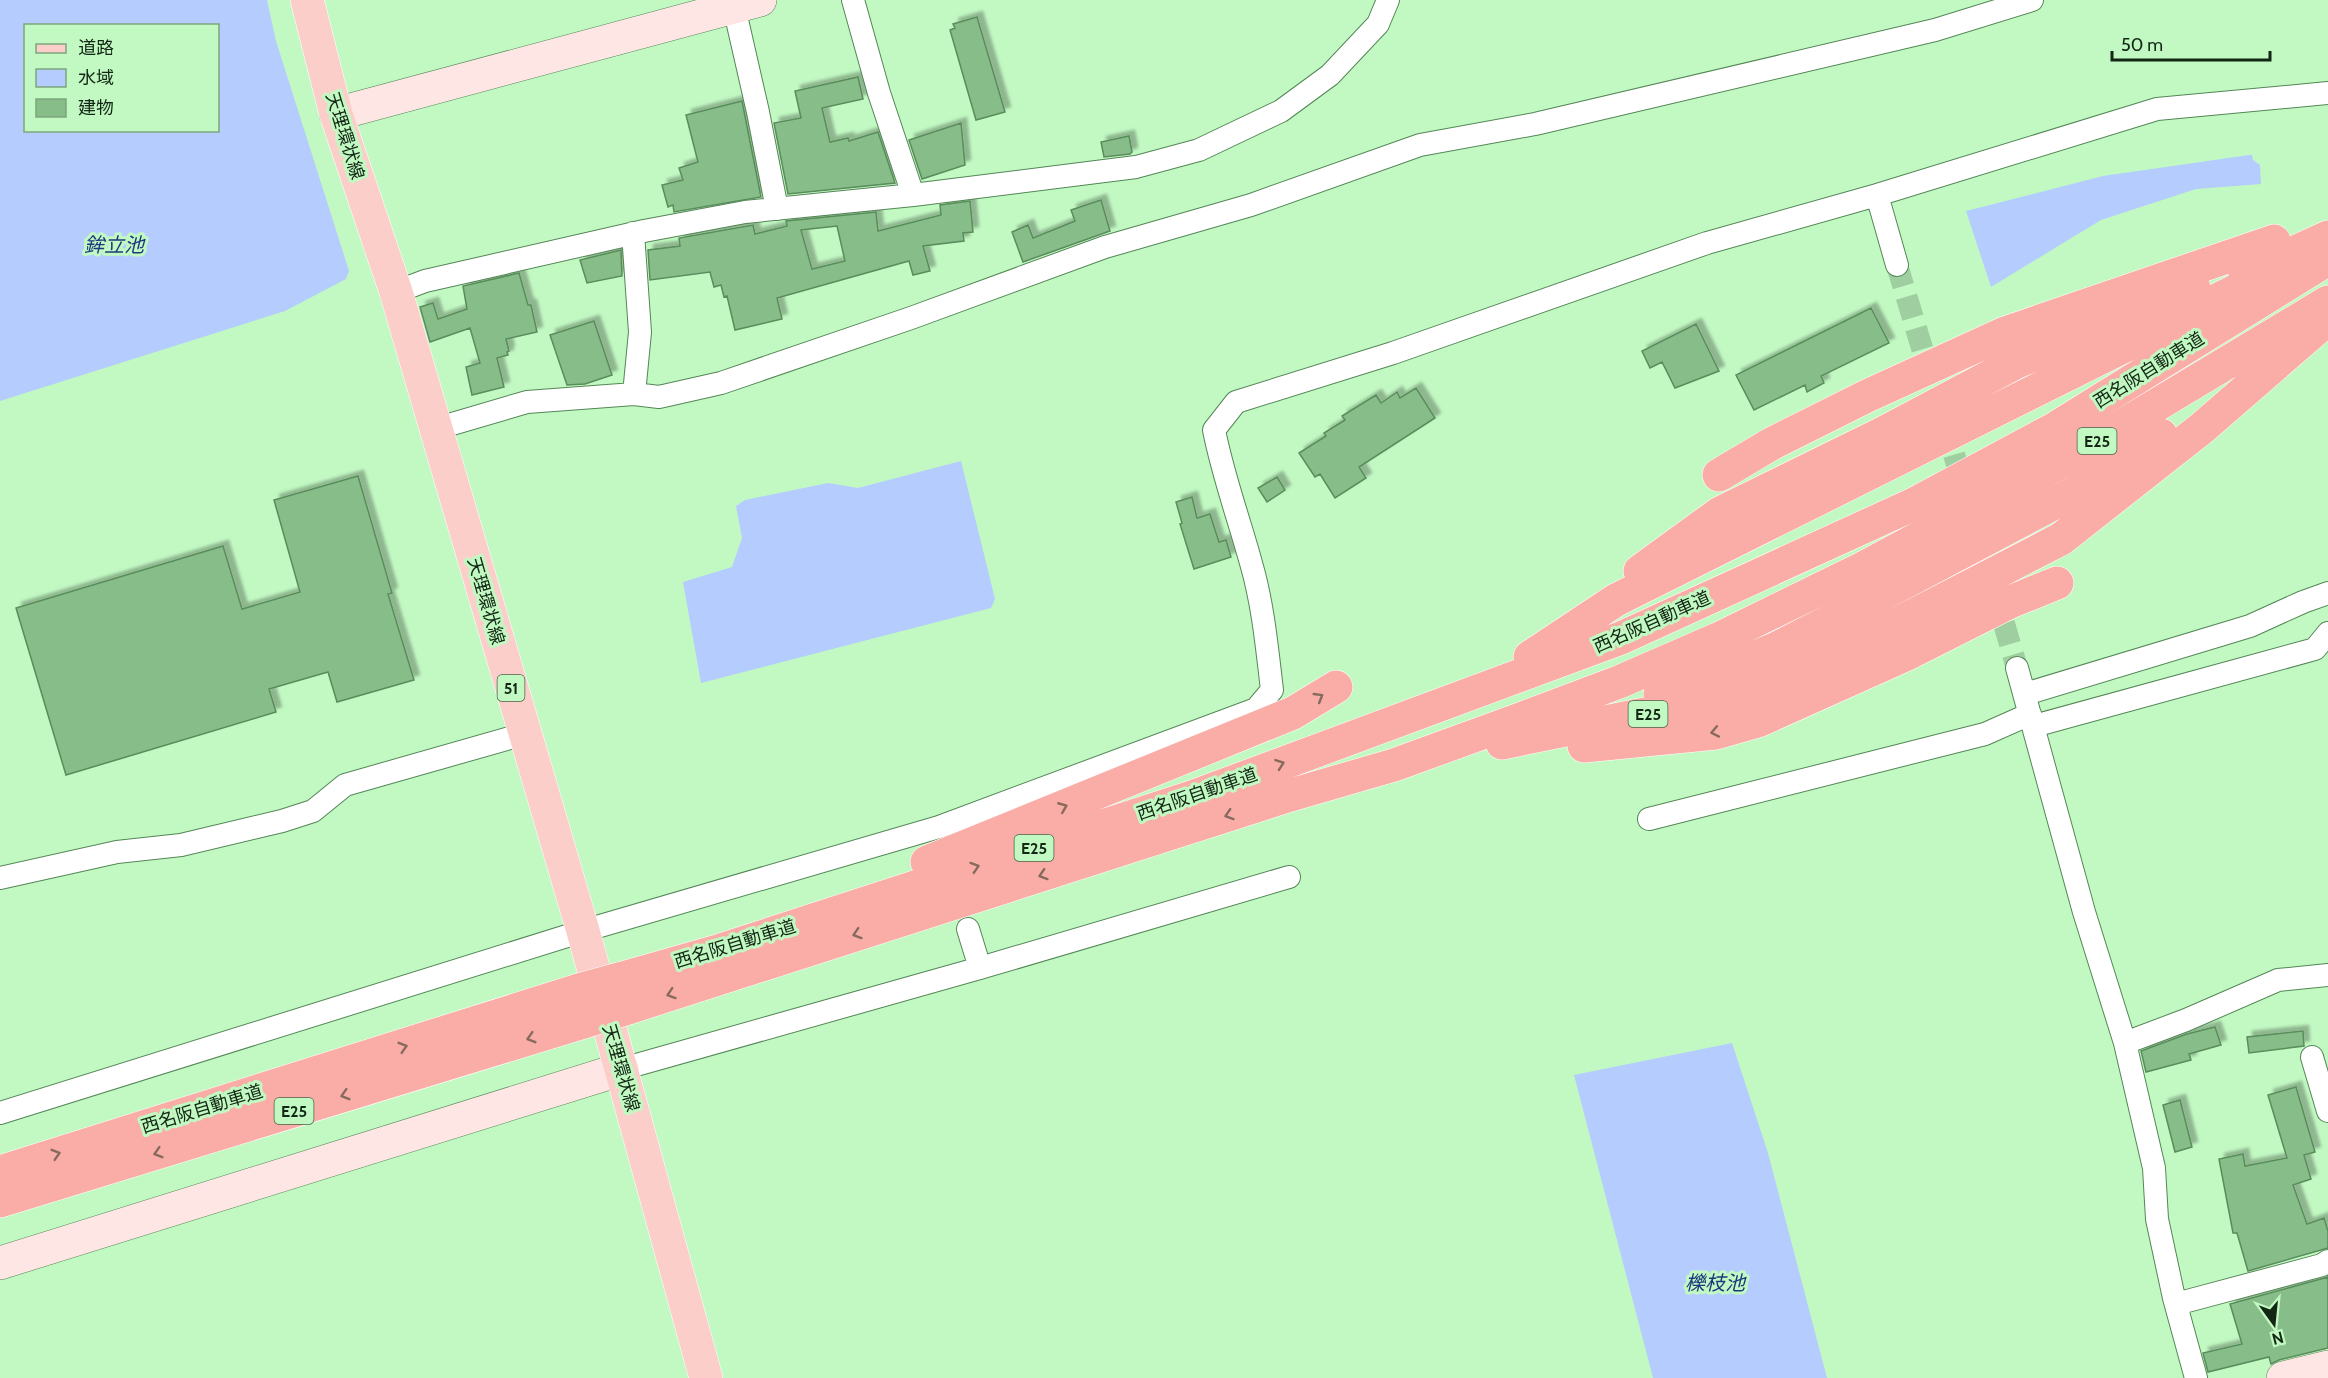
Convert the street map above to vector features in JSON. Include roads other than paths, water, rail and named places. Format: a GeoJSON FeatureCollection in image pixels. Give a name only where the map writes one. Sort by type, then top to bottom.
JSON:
{"type":"FeatureCollection","features":[{"type":"Feature","properties":{"kind":"highway"},"geometry":{"type":"LineString","coordinates":[[1719,475],[1772,460],[2012,346],[2165,296],[2328,225]]}},
{"type":"Feature","properties":{"kind":"highway","name":"E25"},"geometry":{"type":"LineString","coordinates":[[1545,648],[1620,585],[1720,513],[1883,433],[2017,363],[2328,232]]}},
{"type":"Feature","properties":{"kind":"highway","name":"E25"},"geometry":{"type":"LineString","coordinates":[[1620,585],[2026,375],[2328,237]]}},
{"type":"Feature","properties":{"kind":"highway","name":"E25"},"geometry":{"type":"LineString","coordinates":[[1444,705],[1545,648],[1617,600],[2328,248]]}},
{"type":"Feature","properties":{"kind":"highway","name":"E25"},"geometry":{"type":"LineString","coordinates":[[1444,705],[1622,625],[1908,491],[2060,408],[2328,248]]}},
{"type":"Feature","properties":{"kind":"highway","name":"西名阪自動車道"},"geometry":{"type":"LineString","coordinates":[[624,994],[721,950],[1192,797],[1621,638],[1914,504],[2054,429],[2328,259]]}},
{"type":"Feature","properties":{"kind":"highway","name":"西名阪自動車道"},"geometry":{"type":"LineString","coordinates":[[0,1172],[583,1006],[1394,765],[1619,682],[1718,639],[1861,569],[2065,460],[2328,302]]}},
{"type":"Feature","properties":{"kind":"highway","name":"E25"},"geometry":{"type":"LineString","coordinates":[[1394,765],[1655,686],[1749,646],[1869,585],[2054,484],[2178,410],[2328,307]]}},
{"type":"Feature","properties":{"kind":"highway","name":"E25"},"geometry":{"type":"LineString","coordinates":[[1394,765],[1738,695],[1891,627],[2061,539],[2202,428],[2328,315]]}},
{"type":"Feature","properties":{"kind":"highway"},"geometry":{"type":"LineString","coordinates":[[1394,765],[1748,705],[1811,681],[2003,590],[2021,585],[2057,583]]}},
{"type":"Feature","properties":{"kind":"highway"},"geometry":{"type":"LineString","coordinates":[[721,950],[744,927],[895,875],[1293,713],[1336,687]]}},
{"type":"Feature","properties":{"kind":"highway","name":"西名阪自動車道"},"geometry":{"type":"LineString","coordinates":[[0,1201],[583,1006]]}},
{"type":"Feature","properties":{"kind":"main road","name":"天理環状線"},"geometry":{"type":"LineString","coordinates":[[307,0],[336,114],[396,292],[583,931],[706,1378]]}},
{"type":"Feature","properties":{"kind":"street"},"geometry":{"type":"LineString","coordinates":[[853,0],[879,93],[913,195]]}},
{"type":"Feature","properties":{"kind":"street"},"geometry":{"type":"LineString","coordinates":[[396,292],[425,281],[633,233],[745,212],[913,195],[1136,167],[1199,150],[1281,111],[1330,75],[1378,24],[1389,0]]}},
{"type":"Feature","properties":{"kind":"street"},"geometry":{"type":"LineString","coordinates":[[435,429],[527,402],[634,394],[659,397],[722,383],[921,315],[1105,247],[1251,205],[1420,145],[1535,124],[1935,30],[2032,0]]}},
{"type":"Feature","properties":{"kind":"street"},"geometry":{"type":"LineString","coordinates":[[336,114],[744,3],[758,112],[777,209]]}},
{"type":"Feature","properties":{"kind":"street"},"geometry":{"type":"LineString","coordinates":[[0,1113],[583,931],[941,832],[1256,709],[1272,690],[1266,636],[1252,565],[1220,460],[1214,430],[1236,402],[1393,353],[1707,243],[1877,195],[2157,109],[2328,93]]}},
{"type":"Feature","properties":{"kind":"street"},"geometry":{"type":"LineString","coordinates":[[1877,195],[1897,265]]}},
{"type":"Feature","properties":{"kind":"street"},"geometry":{"type":"LineString","coordinates":[[633,233],[640,332],[634,394]]}},
{"type":"Feature","properties":{"kind":"street"},"geometry":{"type":"LineString","coordinates":[[1648,819],[1985,734],[2030,711],[2250,626],[2302,602],[2328,593]]}},
{"type":"Feature","properties":{"kind":"street"},"geometry":{"type":"LineString","coordinates":[[2030,711],[2315,649],[2328,633]]}},
{"type":"Feature","properties":{"kind":"street"},"geometry":{"type":"LineString","coordinates":[[2018,668],[2084,912],[2125,1043],[2154,1168],[2157,1219],[2196,1378]]}},
{"type":"Feature","properties":{"kind":"street"},"geometry":{"type":"LineString","coordinates":[[0,878],[117,852],[181,845],[282,821],[313,811],[345,785],[524,734]]}},
{"type":"Feature","properties":{"kind":"street"},"geometry":{"type":"LineString","coordinates":[[0,1263],[622,1069],[980,968],[1289,877]]}},
{"type":"Feature","properties":{"kind":"street"},"geometry":{"type":"LineString","coordinates":[[968,929],[980,968]]}},
{"type":"Feature","properties":{"kind":"street"},"geometry":{"type":"LineString","coordinates":[[2125,1043],[2186,1020],[2278,980],[2328,975]]}},
{"type":"Feature","properties":{"kind":"street"},"geometry":{"type":"LineString","coordinates":[[2312,1057],[2328,1111]]}},
{"type":"Feature","properties":{"kind":"street"},"geometry":{"type":"LineString","coordinates":[[2176,1304],[2328,1261]]}},
{"type":"Feature","properties":{"kind":"street"},"geometry":{"type":"LineString","coordinates":[[2283,1378],[2328,1367]]}},
{"type":"Feature","properties":{"kind":"water","name":"鉾立池"},"geometry":{"type":"Polygon","coordinates":[[[0,0],[267,0],[276,41],[349,271],[346,279],[285,311],[0,401],[0,0]]]}},
{"type":"Feature","properties":{"kind":"water"},"geometry":{"type":"Polygon","coordinates":[[[2252,155],[2253,160],[2260,165],[2261,184],[2196,189],[2101,220],[1991,287],[1966,211],[2103,176],[2252,155]]]}},
{"type":"Feature","properties":{"kind":"water"},"geometry":{"type":"Polygon","coordinates":[[[961,461],[995,599],[991,608],[701,683],[683,582],[732,567],[742,538],[736,506],[745,500],[828,483],[858,488],[961,461]]]}},
{"type":"Feature","properties":{"kind":"water","name":"櫟枝池"},"geometry":{"type":"Polygon","coordinates":[[[1732,1043],[1768,1153],[1827,1378],[1653,1378],[1574,1075],[1732,1043]]]}},
{"type":"Feature","properties":{"kind":"tunnel"},"geometry":{"type":"LineString","coordinates":[[1897,265],[1965,491]]}},
{"type":"Feature","properties":{"kind":"tunnel"},"geometry":{"type":"LineString","coordinates":[[1976,528],[2017,668]]}}]}
